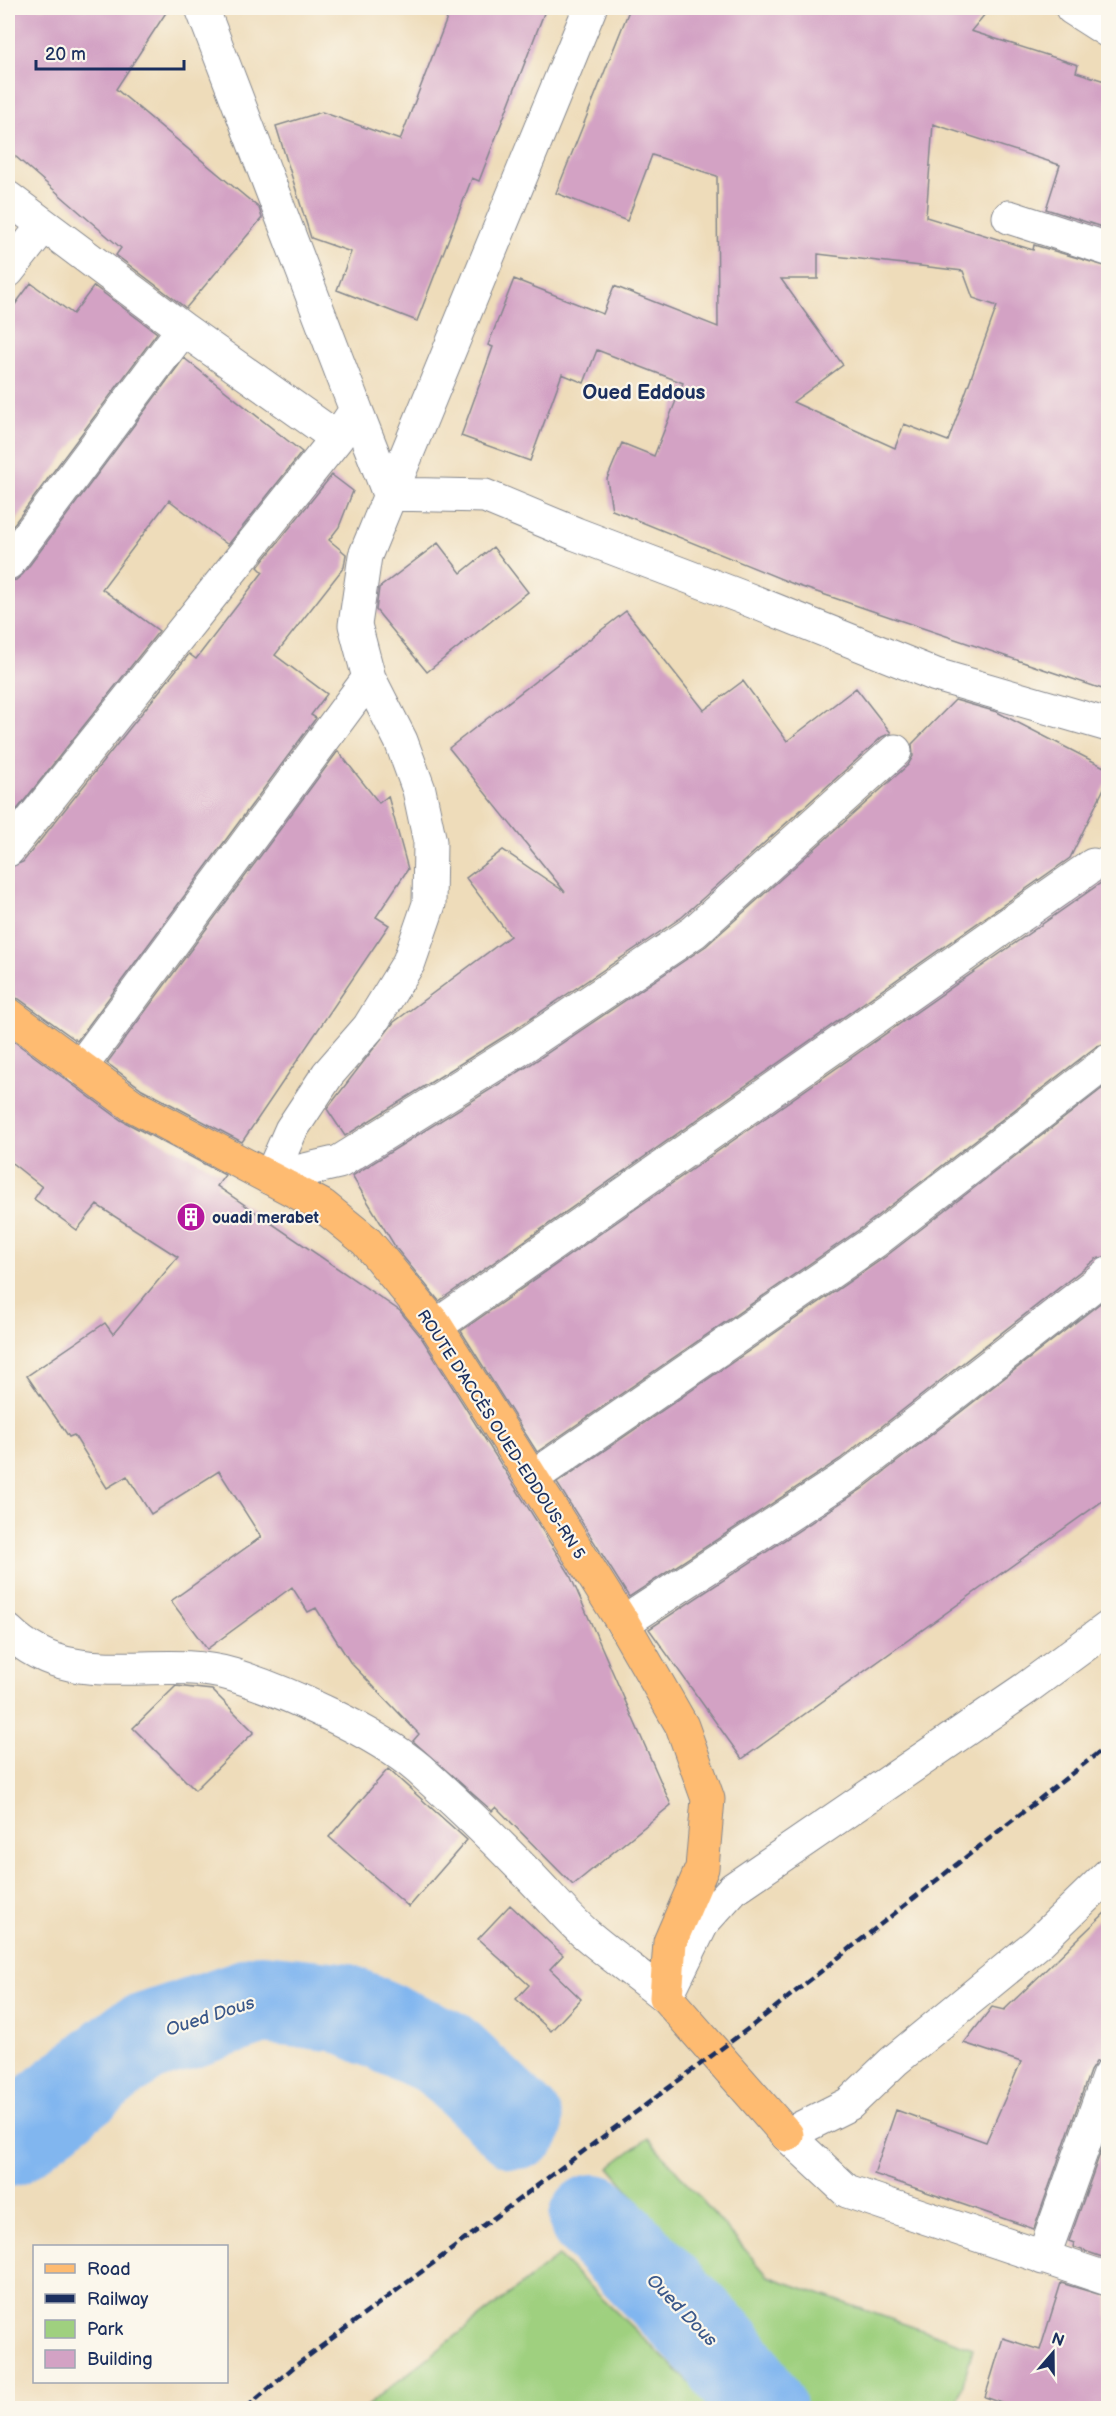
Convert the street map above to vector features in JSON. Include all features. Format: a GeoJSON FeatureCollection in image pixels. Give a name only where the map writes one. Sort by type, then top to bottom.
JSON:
{"type":"FeatureCollection","features":[{"type":"Feature","properties":{"kind":"main road","name":"ROUTE D'ACCÈS OUED-EDDOUS-RN 5"},"geometry":{"type":"LineString","coordinates":[[8,1014],[132,1105],[323,1206],[366,1240],[436,1326],[623,1623],[682,1726],[708,1799],[702,1868],[670,1942],[666,1997]]}},
{"type":"Feature","properties":{"kind":"main road"},"geometry":{"type":"LineString","coordinates":[[666,1997],[787,2135]]}},
{"type":"Feature","properties":{"kind":"street"},"geometry":{"type":"LineString","coordinates":[[201,8],[389,494]]}},
{"type":"Feature","properties":{"kind":"street"},"geometry":{"type":"LineString","coordinates":[[270,1178],[291,1130],[328,1074],[369,1027],[409,962],[429,904],[430,842],[419,790],[401,741],[369,678],[355,626],[364,556],[590,8]]}},
{"type":"Feature","properties":{"kind":"street"},"geometry":{"type":"LineString","coordinates":[[1072,8],[1108,31]]}},
{"type":"Feature","properties":{"kind":"street"},"geometry":{"type":"LineString","coordinates":[[8,198],[183,329],[336,438]]}},
{"type":"Feature","properties":{"kind":"street"},"geometry":{"type":"LineString","coordinates":[[1009,217],[1108,249]]}},
{"type":"Feature","properties":{"kind":"street"},"geometry":{"type":"LineString","coordinates":[[8,271],[44,225]]}},
{"type":"Feature","properties":{"kind":"street"},"geometry":{"type":"LineString","coordinates":[[8,563],[183,329]]}},
{"type":"Feature","properties":{"kind":"street"},"geometry":{"type":"LineString","coordinates":[[8,850],[356,410]]}},
{"type":"Feature","properties":{"kind":"street"},"geometry":{"type":"LineString","coordinates":[[389,494],[485,496],[576,534],[747,598],[936,675],[1108,725]]}},
{"type":"Feature","properties":{"kind":"street"},"geometry":{"type":"LineString","coordinates":[[80,1068],[369,678]]}},
{"type":"Feature","properties":{"kind":"street"},"geometry":{"type":"LineString","coordinates":[[270,1178],[339,1162],[518,1050],[684,938],[895,751]]}},
{"type":"Feature","properties":{"kind":"street"},"geometry":{"type":"LineString","coordinates":[[436,1326],[1093,865]]}},
{"type":"Feature","properties":{"kind":"street"},"geometry":{"type":"LineString","coordinates":[[532,1478],[874,1242],[1108,1061]]}},
{"type":"Feature","properties":{"kind":"street"},"geometry":{"type":"LineString","coordinates":[[623,1623],[851,1474],[1108,1274]]}},
{"type":"Feature","properties":{"kind":"street"},"geometry":{"type":"LineString","coordinates":[[8,1631],[21,1644],[74,1667],[104,1670],[178,1666],[232,1675],[357,1729],[417,1768],[526,1872],[586,1934],[666,1997],[703,1922],[732,1889],[1015,1696],[1108,1628]]}},
{"type":"Feature","properties":{"kind":"street"},"geometry":{"type":"LineString","coordinates":[[1108,1875],[1038,1943],[903,2054],[849,2104],[787,2135],[847,2191],[1108,2279]]}},
{"type":"Feature","properties":{"kind":"street"},"geometry":{"type":"LineString","coordinates":[[1043,2258],[1108,2077]]}},
{"type":"Feature","properties":{"kind":"green space"},"geometry":{"type":"Polygon","coordinates":[[[648,2138],[768,2276],[973,2348],[956,2408],[805,2408],[754,2336],[609,2167],[648,2138]]]}},
{"type":"Feature","properties":{"kind":"green space"},"geometry":{"type":"Polygon","coordinates":[[[558,2256],[696,2389],[709,2408],[364,2408],[558,2256]]]}},
{"type":"Feature","properties":{"kind":"building"},"geometry":{"type":"Polygon","coordinates":[[[8,8],[169,8],[116,89],[259,208],[262,218],[186,308],[116,255],[121,248],[8,150],[8,8]]]}},
{"type":"Feature","properties":{"kind":"building"},"geometry":{"type":"Polygon","coordinates":[[[451,8],[546,8],[479,181],[472,178],[417,321],[337,290],[351,252],[311,238],[276,126],[322,112],[400,140],[451,8]]]}},
{"type":"Feature","properties":{"kind":"building"},"geometry":{"type":"Polygon","coordinates":[[[630,8],[990,8],[971,31],[1078,65],[1076,72],[1108,82],[1108,229],[1046,209],[1060,165],[933,124],[926,217],[1033,250],[1034,245],[1108,267],[1108,691],[796,585],[612,510],[607,479],[622,443],[654,456],[683,383],[597,350],[584,383],[562,374],[530,461],[461,436],[493,347],[488,345],[514,279],[603,314],[614,286],[718,327],[717,176],[652,155],[627,221],[556,193],[630,8]],[[818,254],[818,279],[781,279],[843,365],[793,402],[895,448],[904,424],[948,441],[997,306],[973,298],[963,271],[818,254]]]}},
{"type":"Feature","properties":{"kind":"building"},"geometry":{"type":"Polygon","coordinates":[[[31,283],[73,314],[94,286],[157,333],[8,532],[8,314],[31,283]]]}},
{"type":"Feature","properties":{"kind":"building"},"geometry":{"type":"Polygon","coordinates":[[[184,358],[302,452],[228,545],[169,500],[102,589],[159,631],[8,821],[8,581],[16,580],[23,574],[184,358]]]}},
{"type":"Feature","properties":{"kind":"building"},"geometry":{"type":"Polygon","coordinates":[[[332,475],[353,491],[339,527],[329,540],[346,554],[344,567],[275,655],[327,694],[311,715],[316,718],[77,1041],[19,999],[8,996],[8,868],[23,862],[189,654],[196,659],[263,572],[258,567],[332,475]]]}},
{"type":"Feature","properties":{"kind":"building"},"geometry":{"type":"Polygon","coordinates":[[[438,543],[461,573],[493,547],[528,592],[427,672],[376,610],[379,588],[438,543]]]}},
{"type":"Feature","properties":{"kind":"building"},"geometry":{"type":"Polygon","coordinates":[[[626,611],[704,710],[743,681],[787,741],[856,688],[891,733],[882,737],[682,917],[508,1034],[345,1136],[327,1109],[394,1022],[510,936],[466,878],[503,850],[565,892],[449,748],[626,611]]]}},
{"type":"Feature","properties":{"kind":"building"},"geometry":{"type":"Polygon","coordinates":[[[955,700],[997,712],[1108,769],[1108,780],[1070,858],[439,1301],[396,1248],[352,1176],[528,1066],[706,946],[908,765],[913,756],[912,744],[955,700]]]}},
{"type":"Feature","properties":{"kind":"building"},"geometry":{"type":"Polygon","coordinates":[[[338,751],[379,803],[388,796],[408,869],[376,917],[389,925],[242,1142],[142,1089],[107,1063],[338,751]]]}},
{"type":"Feature","properties":{"kind":"building"},"geometry":{"type":"Polygon","coordinates":[[[1108,878],[1108,1043],[1097,1046],[863,1227],[537,1452],[461,1331],[1108,878]]]}},
{"type":"Feature","properties":{"kind":"building"},"geometry":{"type":"Polygon","coordinates":[[[8,1037],[121,1120],[225,1175],[217,1186],[400,1311],[421,1337],[569,1573],[671,1805],[573,1885],[496,1807],[492,1811],[413,1741],[419,1734],[350,1662],[316,1608],[308,1612],[292,1587],[207,1649],[171,1601],[261,1537],[219,1471],[151,1514],[127,1476],[107,1488],[74,1435],[69,1437],[27,1376],[105,1323],[113,1334],[178,1257],[97,1205],[77,1230],[34,1199],[42,1187],[8,1160],[8,1037]]]}},
{"type":"Feature","properties":{"kind":"building"},"geometry":{"type":"Polygon","coordinates":[[[1108,1084],[1108,1256],[1096,1259],[840,1459],[629,1597],[557,1483],[885,1257],[1108,1084]]]}},
{"type":"Feature","properties":{"kind":"building"},"geometry":{"type":"Polygon","coordinates":[[[1108,1297],[1108,1497],[742,1759],[649,1629],[862,1489],[1108,1297]]]}},
{"type":"Feature","properties":{"kind":"building"},"geometry":{"type":"Polygon","coordinates":[[[176,1686],[212,1690],[254,1732],[195,1790],[133,1728],[176,1686]]]}},
{"type":"Feature","properties":{"kind":"building"},"geometry":{"type":"Polygon","coordinates":[[[388,1769],[467,1840],[409,1907],[329,1837],[388,1769]]]}},
{"type":"Feature","properties":{"kind":"building"},"geometry":{"type":"Polygon","coordinates":[[[510,1905],[563,1955],[550,1969],[581,1999],[551,2031],[516,1999],[529,1985],[478,1939],[510,1905]]]}},
{"type":"Feature","properties":{"kind":"building"},"geometry":{"type":"Polygon","coordinates":[[[1108,1910],[1108,2059],[1096,2062],[1090,2071],[1034,2229],[874,2174],[896,2110],[986,2142],[1021,2062],[964,2043],[992,2007],[1004,2010],[1108,1910]]]}},
{"type":"Feature","properties":{"kind":"building"},"geometry":{"type":"Polygon","coordinates":[[[1108,2131],[1108,2259],[1073,2247],[1074,2243],[1069,2241],[1108,2131]]]}},
{"type":"Feature","properties":{"kind":"building"},"geometry":{"type":"Polygon","coordinates":[[[1061,2283],[1108,2297],[1108,2409],[1019,2409],[985,2397],[1003,2338],[1040,2350],[1061,2283]]]}},
{"type":"Feature","properties":{"kind":"waterway","name":"Oued Dous"},"geometry":{"type":"LineString","coordinates":[[8,2142],[137,2041],[261,1999],[340,2007],[443,2053],[518,2124]]}},
{"type":"Feature","properties":{"kind":"waterway","name":"Oued Dous"},"geometry":{"type":"LineString","coordinates":[[594,2219],[722,2351],[761,2408]]}},
{"type":"Feature","properties":{"kind":"railway"},"geometry":{"type":"LineString","coordinates":[[246,2408],[295,2366],[753,2025],[1108,1745]]}},
{"type":"Feature","properties":{"kind":"place","name":"ouadi merabet"},"geometry":{"type":"Point","coordinates":[191,1217]}},
{"type":"Feature","properties":{"kind":"district","name":"Oued Eddous"},"geometry":{"type":"Point","coordinates":[644,392]}}]}
